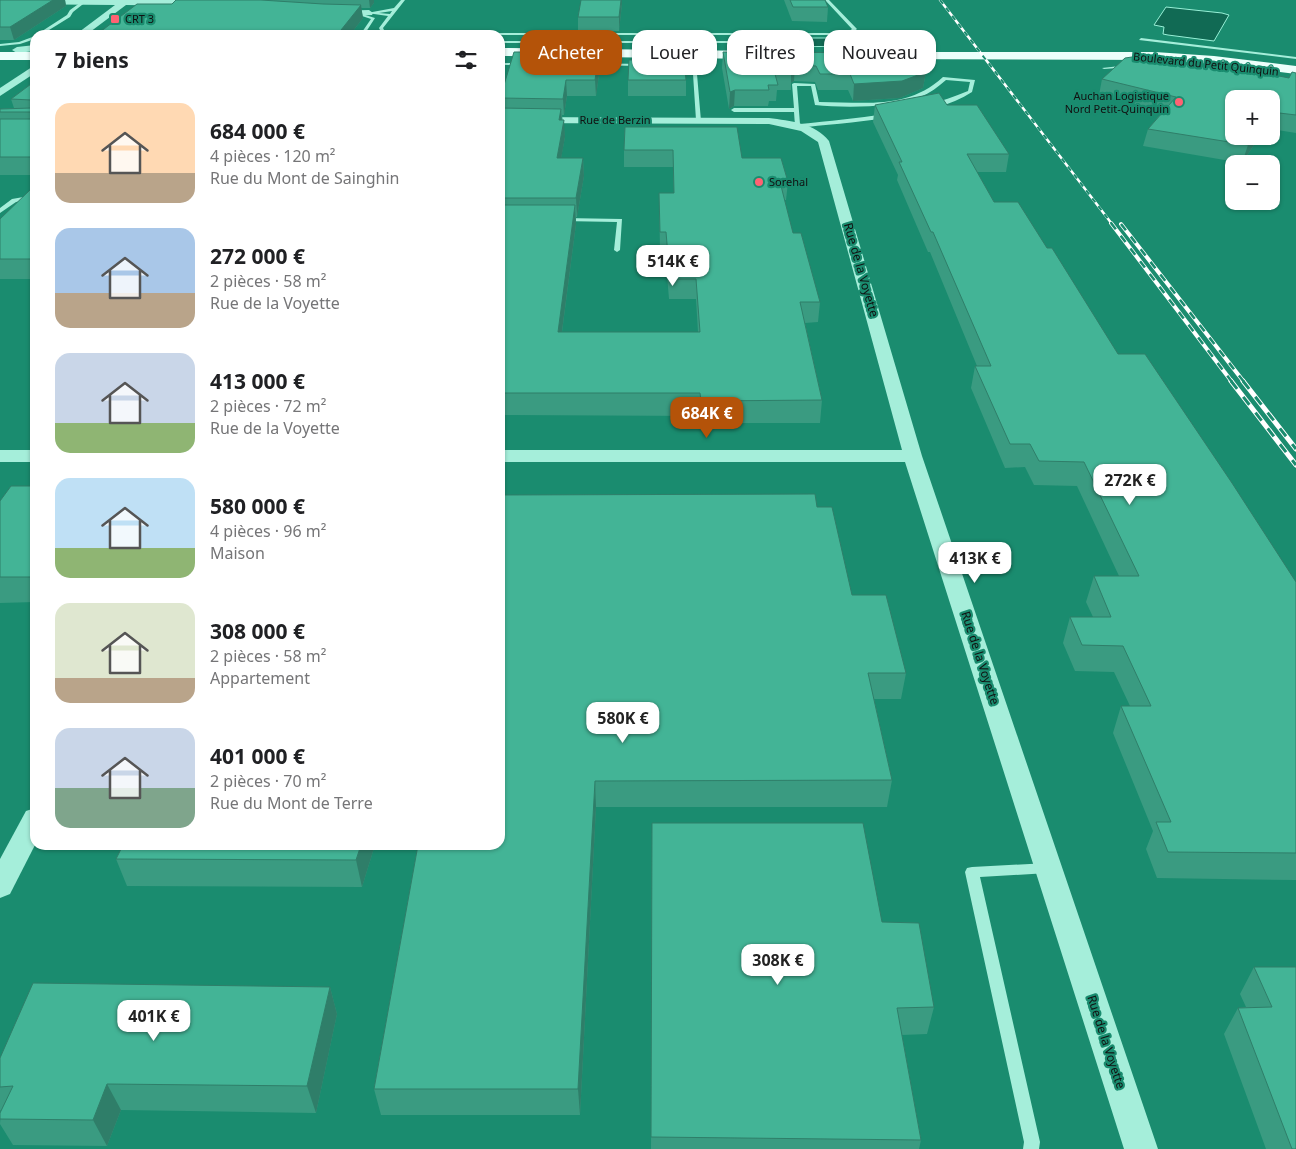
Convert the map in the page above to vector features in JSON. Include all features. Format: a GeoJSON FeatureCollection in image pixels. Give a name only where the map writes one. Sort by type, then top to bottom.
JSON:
{"type":"FeatureCollection","features":[{"type":"Feature","properties":{"kind":"main road"},"geometry":{"type":"LineString","coordinates":[[0,50],[30,49]]}},
{"type":"Feature","properties":{"kind":"main road"},"geometry":{"type":"LineString","coordinates":[[505,52],[777,56],[505,56]]}},
{"type":"Feature","properties":{"kind":"main road"},"geometry":{"type":"LineString","coordinates":[[0,58],[30,56]]}},
{"type":"Feature","properties":{"kind":"main road","name":"Boulevard du Petit Quinquin"},"geometry":{"type":"LineString","coordinates":[[936,56],[1116,56],[1205,62],[1296,72]]}},
{"type":"Feature","properties":{"kind":"street"},"geometry":{"type":"LineString","coordinates":[[0,1],[126,1],[211,4]]}},
{"type":"Feature","properties":{"kind":"street"},"geometry":{"type":"LineString","coordinates":[[87,30],[126,1]]}},
{"type":"Feature","properties":{"kind":"street"},"geometry":{"type":"LineString","coordinates":[[320,14],[369,13]]}},
{"type":"Feature","properties":{"kind":"street"},"geometry":{"type":"LineString","coordinates":[[0,58],[22,61],[30,67]]}},
{"type":"Feature","properties":{"kind":"street"},"geometry":{"type":"LineString","coordinates":[[0,93],[30,72]]}},
{"type":"Feature","properties":{"kind":"street","name":"Rue de Berzin"},"geometry":{"type":"LineString","coordinates":[[505,120],[699,120],[732,115]]}},
{"type":"Feature","properties":{"kind":"street","name":"Rue de la Voyette"},"geometry":{"type":"LineString","coordinates":[[732,115],[769,121],[798,118],[823,141],[913,456],[1141,1149]]}},
{"type":"Feature","properties":{"kind":"street"},"geometry":{"type":"LineString","coordinates":[[0,456],[30,456]]}},
{"type":"Feature","properties":{"kind":"street"},"geometry":{"type":"LineString","coordinates":[[505,456],[913,456]]}},
{"type":"Feature","properties":{"kind":"street"},"geometry":{"type":"LineString","coordinates":[[0,886],[30,828]]}},
{"type":"Feature","properties":{"kind":"lane"},"geometry":{"type":"LineString","coordinates":[[383,30],[382,28],[403,0]]}},
{"type":"Feature","properties":{"kind":"lane"},"geometry":{"type":"LineString","coordinates":[[505,34],[840,34],[849,33],[855,29],[828,0]]}},
{"type":"Feature","properties":{"kind":"lane"},"geometry":{"type":"LineString","coordinates":[[47,30],[69,16],[71,10],[85,1]]}},
{"type":"Feature","properties":{"kind":"lane"},"geometry":{"type":"LineString","coordinates":[[369,13],[394,12]]}},
{"type":"Feature","properties":{"kind":"lane"},"geometry":{"type":"LineString","coordinates":[[351,14],[373,18],[365,30]]}},
{"type":"Feature","properties":{"kind":"lane"},"geometry":{"type":"LineString","coordinates":[[0,45],[20,43],[30,39]]}},
{"type":"Feature","properties":{"kind":"lane"},"geometry":{"type":"LineString","coordinates":[[1141,39],[1296,58]]}},
{"type":"Feature","properties":{"kind":"lane"},"geometry":{"type":"LineString","coordinates":[[505,42],[727,42]]}},
{"type":"Feature","properties":{"kind":"lane"},"geometry":{"type":"LineString","coordinates":[[505,64],[520,64]]}},
{"type":"Feature","properties":{"kind":"lane"},"geometry":{"type":"LineString","coordinates":[[1104,68],[1140,67]]}},
{"type":"Feature","properties":{"kind":"lane"},"geometry":{"type":"LineString","coordinates":[[695,75],[699,120]]}},
{"type":"Feature","properties":{"kind":"lane"},"geometry":{"type":"LineString","coordinates":[[945,78],[972,81],[970,92],[948,103],[914,111],[798,118],[794,84],[813,85],[817,104],[893,103],[918,96],[935,87],[945,78]]}},
{"type":"Feature","properties":{"kind":"lane"},"geometry":{"type":"LineString","coordinates":[[0,211],[14,200],[30,198]]}},
{"type":"Feature","properties":{"kind":"lane"},"geometry":{"type":"LineString","coordinates":[[560,220],[620,220],[617,250]]}},
{"type":"Feature","properties":{"kind":"lane"},"geometry":{"type":"LineString","coordinates":[[1031,1149],[1032,1142],[972,872],[1049,868]]}},
{"type":"Feature","properties":{"kind":"water"},"geometry":{"type":"Polygon","coordinates":[[[1166,7],[1229,15],[1214,41],[1163,34],[1164,27],[1154,25],[1166,7]]]}},
{"type":"Feature","properties":{"kind":"water"},"geometry":{"type":"Polygon","coordinates":[[[814,38],[824,38],[824,46],[814,47],[814,38]]]}},
{"type":"Feature","properties":{"kind":"building"},"geometry":{"type":"Polygon","coordinates":[[[0,0],[53,0],[10,27],[0,27],[0,0]]]}},
{"type":"Feature","properties":{"kind":"building"},"geometry":{"type":"Polygon","coordinates":[[[176,0],[261,0],[361,5],[341,30],[103,30],[137,4],[172,4],[176,0]]]}},
{"type":"Feature","properties":{"kind":"building"},"geometry":{"type":"Polygon","coordinates":[[[581,0],[621,0],[619,17],[578,17],[581,0]]]}},
{"type":"Feature","properties":{"kind":"building"},"geometry":{"type":"Polygon","coordinates":[[[790,0],[825,0],[828,7],[793,7],[790,0]]]}},
{"type":"Feature","properties":{"kind":"building"},"geometry":{"type":"Polygon","coordinates":[[[514,52],[520,52],[520,75],[596,75],[595,80],[566,80],[563,99],[505,98],[505,82],[514,52]]]}},
{"type":"Feature","properties":{"kind":"building"},"geometry":{"type":"Polygon","coordinates":[[[723,52],[727,52],[727,75],[723,52]]]}},
{"type":"Feature","properties":{"kind":"building"},"geometry":{"type":"Polygon","coordinates":[[[814,52],[824,53],[824,74],[820,74],[816,66],[814,66],[814,52]]]}},
{"type":"Feature","properties":{"kind":"building"},"geometry":{"type":"Polygon","coordinates":[[[1132,57],[1206,67],[1249,70],[1289,78],[1292,72],[1296,73],[1296,115],[1280,113],[1280,90],[1225,90],[1225,141],[1148,129],[1176,97],[1102,79],[1125,58],[1132,57]]]}},
{"type":"Feature","properties":{"kind":"building"},"geometry":{"type":"Polygon","coordinates":[[[629,60],[632,60],[632,75],[686,75],[686,80],[628,80],[629,60]]]}},
{"type":"Feature","properties":{"kind":"building"},"geometry":{"type":"Polygon","coordinates":[[[727,75],[775,75],[778,85],[768,85],[769,90],[735,90],[730,92],[727,75]]]}},
{"type":"Feature","properties":{"kind":"building"},"geometry":{"type":"Polygon","coordinates":[[[850,75],[918,75],[902,81],[854,84],[850,75]]]}},
{"type":"Feature","properties":{"kind":"building"},"geometry":{"type":"Polygon","coordinates":[[[30,85],[30,100],[11,99],[30,85]]]}},
{"type":"Feature","properties":{"kind":"building"},"geometry":{"type":"Polygon","coordinates":[[[939,93],[947,105],[977,105],[1009,154],[967,154],[994,202],[1018,202],[1047,248],[1052,248],[1118,354],[1145,354],[1296,582],[1296,853],[1168,852],[1156,822],[1171,822],[1121,706],[1151,706],[1123,646],[1082,645],[1070,617],[1111,617],[1094,576],[1139,576],[1084,462],[1039,461],[1030,444],[1010,444],[975,366],[991,366],[933,232],[931,232],[899,162],[902,162],[875,105],[939,93]]]}},
{"type":"Feature","properties":{"kind":"building"},"geometry":{"type":"Polygon","coordinates":[[[30,108],[30,112],[0,112],[0,109],[30,108]]]}},
{"type":"Feature","properties":{"kind":"building"},"geometry":{"type":"Polygon","coordinates":[[[505,108],[561,109],[559,120],[564,120],[557,158],[583,158],[576,198],[505,198],[505,108]]]}},
{"type":"Feature","properties":{"kind":"building"},"geometry":{"type":"Polygon","coordinates":[[[0,119],[30,119],[30,157],[0,157],[0,119]]]}},
{"type":"Feature","properties":{"kind":"building"},"geometry":{"type":"Polygon","coordinates":[[[625,127],[737,127],[742,158],[781,158],[788,182],[780,182],[793,233],[801,233],[820,302],[800,302],[822,400],[701,401],[700,393],[505,393],[505,205],[575,205],[558,332],[700,332],[696,279],[670,279],[666,232],[660,232],[659,193],[674,193],[673,150],[624,150],[625,127]]]}},
{"type":"Feature","properties":{"kind":"building"},"geometry":{"type":"Polygon","coordinates":[[[30,190],[30,259],[0,259],[0,219],[30,190]]]}},
{"type":"Feature","properties":{"kind":"building"},"geometry":{"type":"Polygon","coordinates":[[[11,486],[30,486],[30,577],[0,577],[0,501],[11,486]]]}},
{"type":"Feature","properties":{"kind":"building"},"geometry":{"type":"Polygon","coordinates":[[[815,494],[817,507],[832,507],[852,595],[886,595],[906,673],[868,673],[892,780],[595,781],[578,1089],[374,1089],[417,850],[505,850],[505,495],[815,494]]]}},
{"type":"Feature","properties":{"kind":"building"},"geometry":{"type":"Polygon","coordinates":[[[652,823],[863,823],[882,922],[919,923],[934,1007],[897,1008],[921,1140],[651,1137],[652,823]]]}},
{"type":"Feature","properties":{"kind":"building"},"geometry":{"type":"Polygon","coordinates":[[[120,850],[359,850],[356,860],[116,859],[120,850]]]}},
{"type":"Feature","properties":{"kind":"building"},"geometry":{"type":"Polygon","coordinates":[[[1254,967],[1296,967],[1296,1149],[1292,1149],[1238,1008],[1272,1007],[1254,967]]]}},
{"type":"Feature","properties":{"kind":"building"},"geometry":{"type":"Polygon","coordinates":[[[33,983],[330,987],[307,1086],[107,1084],[93,1120],[0,1119],[0,1113],[13,1086],[0,1087],[0,1058],[33,983]]]}},
{"type":"Feature","properties":{"kind":"railway"},"geometry":{"type":"LineString","coordinates":[[940,0],[1112,224]]}},
{"type":"Feature","properties":{"kind":"railway"},"geometry":{"type":"LineString","coordinates":[[1111,223],[1232,382]]}},
{"type":"Feature","properties":{"kind":"railway"},"geometry":{"type":"LineString","coordinates":[[1121,224],[1244,382]]}},
{"type":"Feature","properties":{"kind":"railway"},"geometry":{"type":"LineString","coordinates":[[1231,381],[1296,465]]}},
{"type":"Feature","properties":{"kind":"railway"},"geometry":{"type":"LineString","coordinates":[[1243,381],[1296,449]]}},
{"type":"Feature","properties":{"kind":"place","name":"CRT 3"},"geometry":{"type":"Point","coordinates":[115,19]}},
{"type":"Feature","properties":{"kind":"place","name":"Auchan Logistique Nord Petit-Quinquin"},"geometry":{"type":"Point","coordinates":[1179,102]}},
{"type":"Feature","properties":{"kind":"place","name":"Sorehal"},"geometry":{"type":"Point","coordinates":[759,182]}}]}
